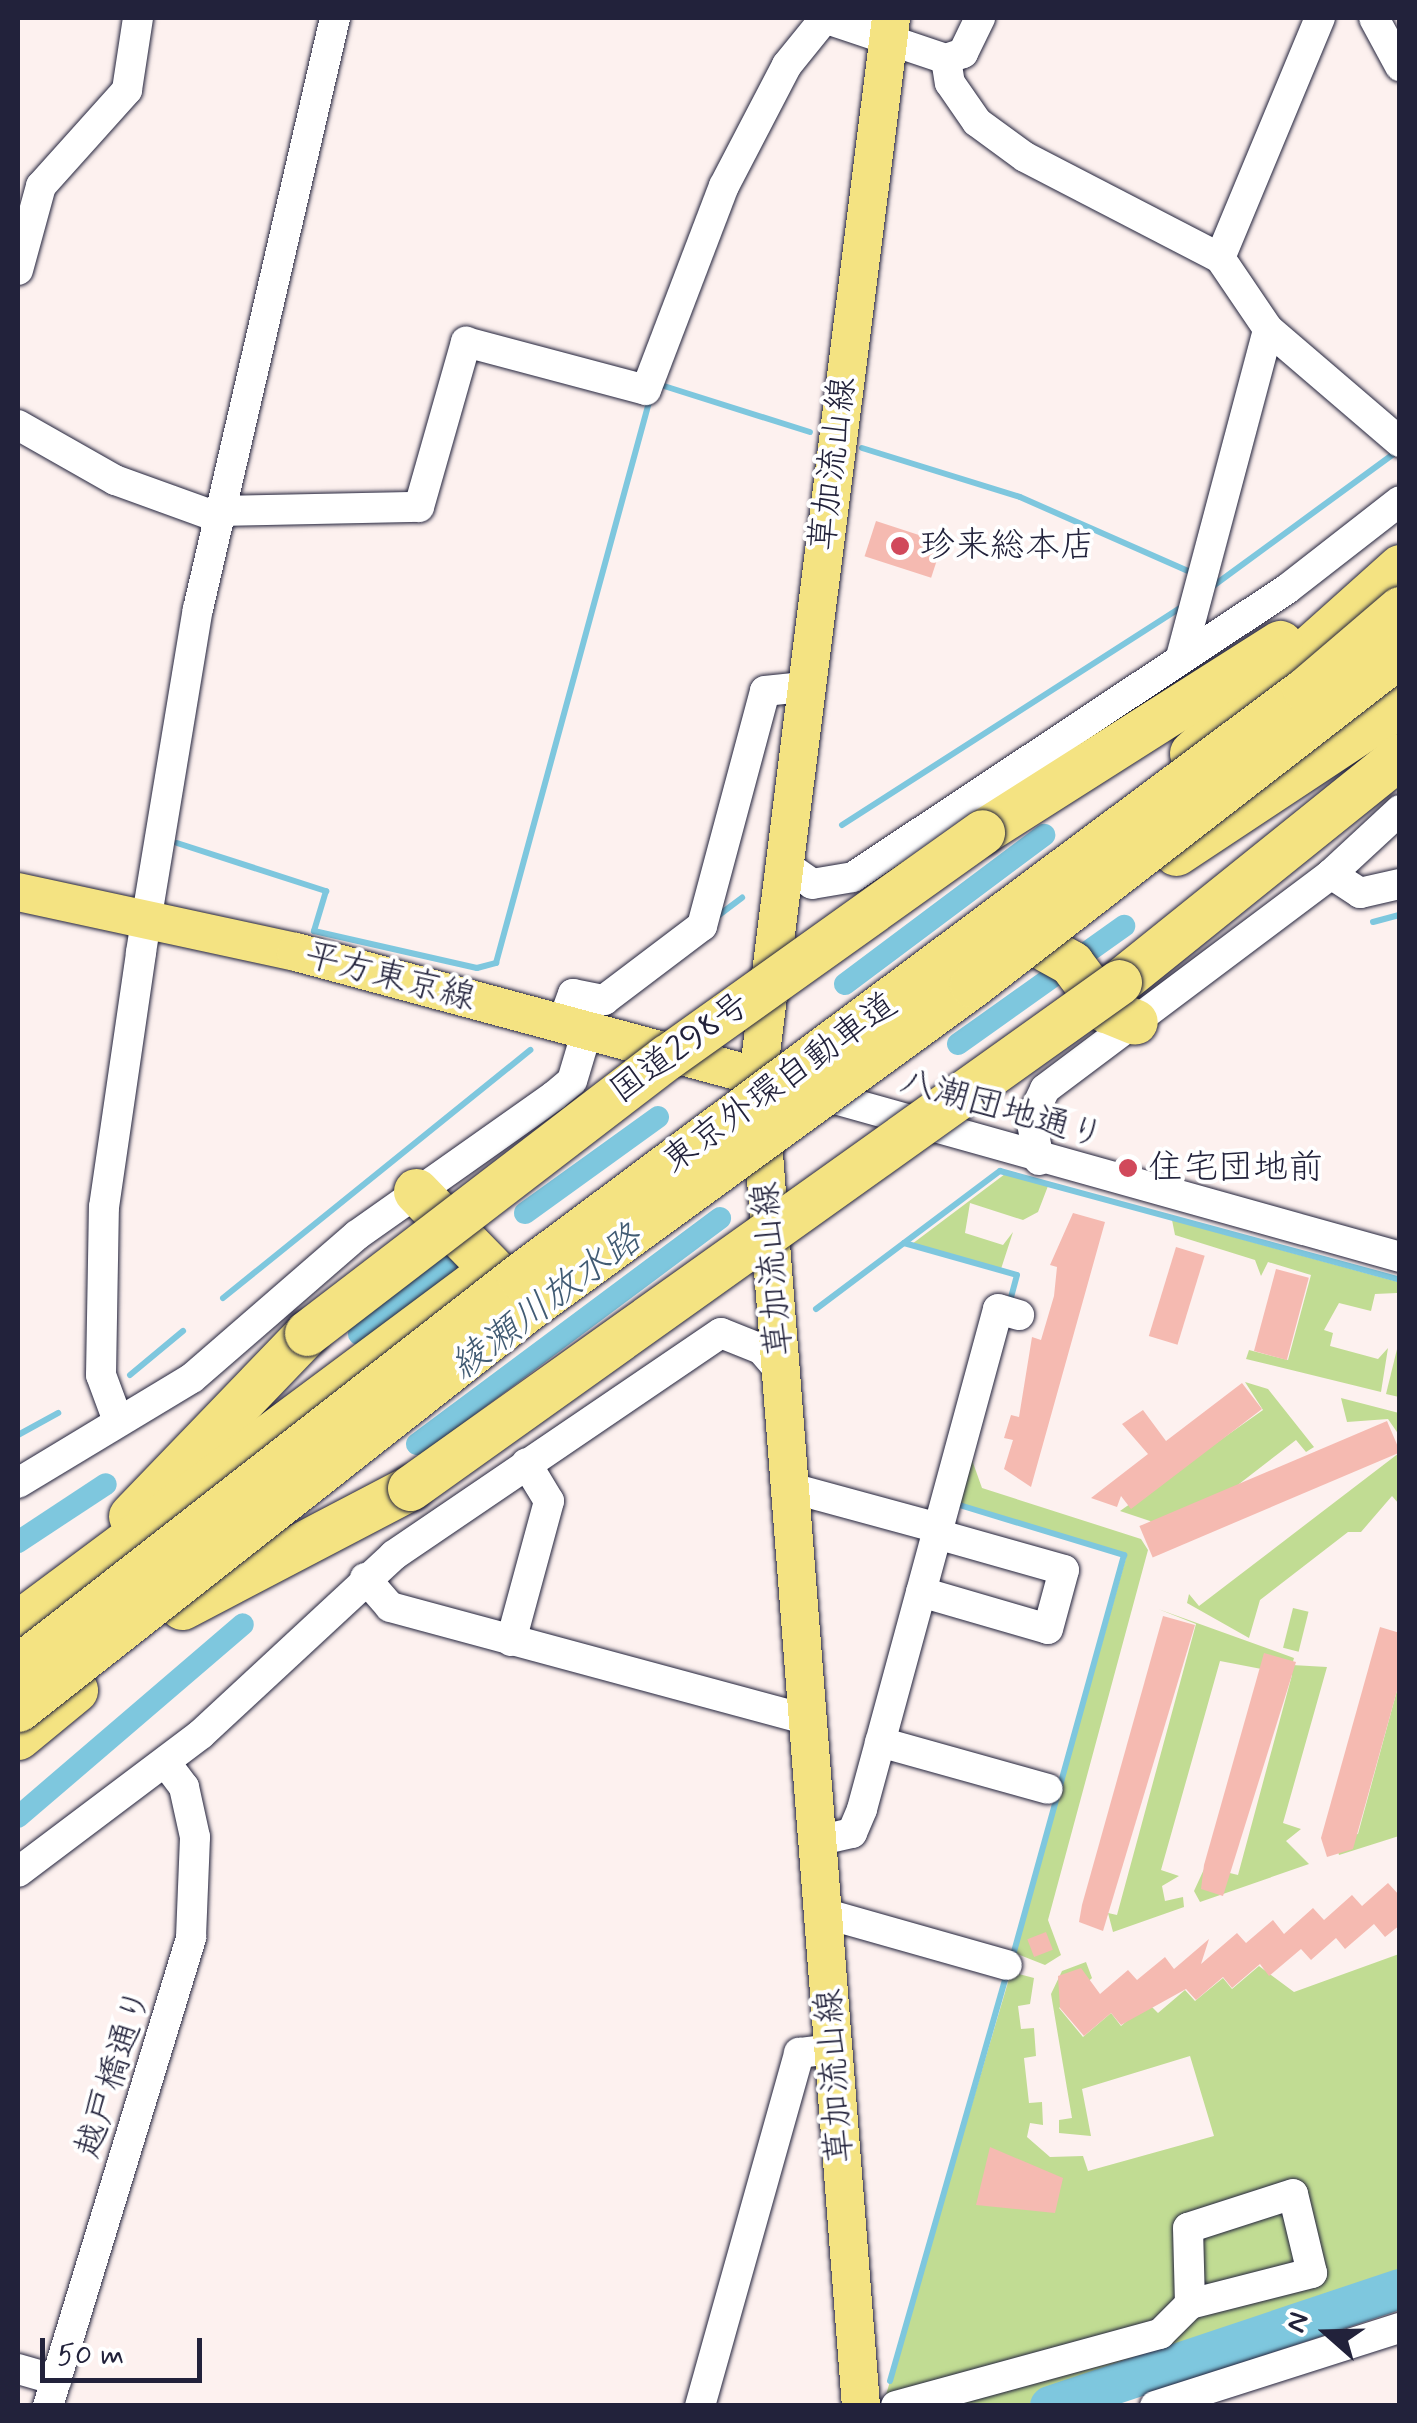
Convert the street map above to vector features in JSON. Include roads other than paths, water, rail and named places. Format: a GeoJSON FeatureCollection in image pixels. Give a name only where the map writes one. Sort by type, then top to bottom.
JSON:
{"type":"FeatureCollection","features":[{"type":"Feature","properties":{"kind":"highway","name":"国道298号"},"geometry":{"type":"LineString","coordinates":[[18,1620],[92,1556],[307,1333],[652,1068],[982,832],[1263,656],[1400,550]]}},
{"type":"Feature","properties":{"kind":"highway","name":"国道298号"},"geometry":{"type":"LineString","coordinates":[[18,1620],[1184,761],[1400,566]]}},
{"type":"Feature","properties":{"kind":"highway","name":"東京外環自動車道"},"geometry":{"type":"LineString","coordinates":[[18,1668],[518,1276],[1304,690],[1400,608]]}},
{"type":"Feature","properties":{"kind":"highway","name":"東京外環自動車道"},"geometry":{"type":"LineString","coordinates":[[18,1709],[512,1321],[972,985],[1400,654]]}},
{"type":"Feature","properties":{"kind":"highway"},"geometry":{"type":"LineString","coordinates":[[18,1737],[382,1442],[1046,950],[1400,705]]}},
{"type":"Feature","properties":{"kind":"highway"},"geometry":{"type":"LineString","coordinates":[[182,1607],[410,1488],[1128,1002],[1400,756]]}},
{"type":"Feature","properties":{"kind":"highway"},"geometry":{"type":"LineString","coordinates":[[1046,950],[1071,964],[1106,1010],[1128,1002]]}},
{"type":"Feature","properties":{"kind":"highway"},"geometry":{"type":"LineString","coordinates":[[416,1192],[493,1270]]}},
{"type":"Feature","properties":{"kind":"main road","name":"草加流山線"},"geometry":{"type":"LineString","coordinates":[[861,2406],[758,1077],[781,862],[889,29]]}},
{"type":"Feature","properties":{"kind":"main road","name":"平方東京線"},"geometry":{"type":"LineString","coordinates":[[18,892],[146,915],[758,1077]]}},
{"type":"Feature","properties":{"kind":"street"},"geometry":{"type":"LineString","coordinates":[[18,270],[41,186],[127,90],[138,18]]}},
{"type":"Feature","properties":{"kind":"street"},"geometry":{"type":"LineString","coordinates":[[118,1421],[101,1375],[104,1208],[146,915],[221,514],[336,18]]}},
{"type":"Feature","properties":{"kind":"street"},"geometry":{"type":"LineString","coordinates":[[19,435],[221,514],[419,507],[466,342],[646,390],[724,186],[787,65],[825,18],[889,29],[946,59],[959,100],[1003,143],[1220,258],[1268,329],[1400,442]]}},
{"type":"Feature","properties":{"kind":"street"},"geometry":{"type":"LineString","coordinates":[[946,59],[962,53],[980,18]]}},
{"type":"Feature","properties":{"kind":"street"},"geometry":{"type":"LineString","coordinates":[[1220,258],[1320,18]]}},
{"type":"Feature","properties":{"kind":"street"},"geometry":{"type":"LineString","coordinates":[[1374,18],[1400,66]]}},
{"type":"Feature","properties":{"kind":"street"},"geometry":{"type":"LineString","coordinates":[[1182,657],[1268,329]]}},
{"type":"Feature","properties":{"kind":"street"},"geometry":{"type":"LineString","coordinates":[[781,862],[812,884],[853,877],[1182,657],[1400,501]]}},
{"type":"Feature","properties":{"kind":"street"},"geometry":{"type":"LineString","coordinates":[[18,1483],[192,1378],[416,1192],[572,1082],[573,994],[604,1000],[702,926],[765,691],[804,687]]}},
{"type":"Feature","properties":{"kind":"street"},"geometry":{"type":"LineString","coordinates":[[1040,1160],[1034,1105],[1128,1002],[1332,874],[1400,810]]}},
{"type":"Feature","properties":{"kind":"street"},"geometry":{"type":"LineString","coordinates":[[1332,874],[1360,893],[1400,884]]}},
{"type":"Feature","properties":{"kind":"street","name":"八潮団地通り"},"geometry":{"type":"LineString","coordinates":[[758,1077],[1040,1160],[1399,1254]]}},
{"type":"Feature","properties":{"kind":"street"},"geometry":{"type":"LineString","coordinates":[[816,1842],[852,1833],[998,1309],[1019,1315]]}},
{"type":"Feature","properties":{"kind":"street"},"geometry":{"type":"LineString","coordinates":[[18,1872],[165,1762],[365,1578],[720,1332],[761,1349],[782,1374]]}},
{"type":"Feature","properties":{"kind":"street"},"geometry":{"type":"LineString","coordinates":[[511,1641],[549,1501],[526,1463]]}},
{"type":"Feature","properties":{"kind":"street"},"geometry":{"type":"LineString","coordinates":[[792,1488],[1064,1570],[1048,1629],[921,1592]]}},
{"type":"Feature","properties":{"kind":"street"},"geometry":{"type":"LineString","coordinates":[[365,1578],[390,1606],[809,1720]]}},
{"type":"Feature","properties":{"kind":"street"},"geometry":{"type":"LineString","coordinates":[[880,1742],[1048,1790]]}},
{"type":"Feature","properties":{"kind":"street","name":"越戸橋通り"},"geometry":{"type":"LineString","coordinates":[[52,2393],[191,1937],[195,1838],[184,1787],[165,1762]]}},
{"type":"Feature","properties":{"kind":"street"},"geometry":{"type":"LineString","coordinates":[[822,1913],[1007,1966]]}},
{"type":"Feature","properties":{"kind":"street"},"geometry":{"type":"LineString","coordinates":[[700,2406],[799,2053],[833,2049]]}},
{"type":"Feature","properties":{"kind":"street"},"geometry":{"type":"LineString","coordinates":[[896,2406],[1160,2334],[1190,2304],[1312,2273],[1293,2194],[1188,2228],[1190,2304]]}},
{"type":"Feature","properties":{"kind":"street"},"geometry":{"type":"LineString","coordinates":[[1155,2406],[1245,2392],[1400,2328]]}},
{"type":"Feature","properties":{"kind":"street"},"geometry":{"type":"LineString","coordinates":[[18,2369],[52,2393]]}},
{"type":"Feature","properties":{"kind":"waterway"},"geometry":{"type":"LineString","coordinates":[[664,386],[810,432]]}},
{"type":"Feature","properties":{"kind":"waterway"},"geometry":{"type":"LineString","coordinates":[[177,843],[326,891],[314,931],[477,968],[496,963],[649,402]]}},
{"type":"Feature","properties":{"kind":"waterway"},"geometry":{"type":"LineString","coordinates":[[862,448],[1020,497],[1192,573]]}},
{"type":"Feature","properties":{"kind":"waterway"},"geometry":{"type":"LineString","coordinates":[[1209,589],[1396,452]]}},
{"type":"Feature","properties":{"kind":"waterway"},"geometry":{"type":"LineString","coordinates":[[842,825],[1182,607]]}},
{"type":"Feature","properties":{"kind":"waterway","name":"綾瀬川放水路"},"geometry":{"type":"LineString","coordinates":[[845,984],[1044,835]]}},
{"type":"Feature","properties":{"kind":"waterway"},"geometry":{"type":"LineString","coordinates":[[715,918],[742,898]]}},
{"type":"Feature","properties":{"kind":"waterway"},"geometry":{"type":"LineString","coordinates":[[1373,922],[1400,915]]}},
{"type":"Feature","properties":{"kind":"waterway","name":"綾瀬川放水路"},"geometry":{"type":"LineString","coordinates":[[958,1044],[1124,926]]}},
{"type":"Feature","properties":{"kind":"waterway"},"geometry":{"type":"LineString","coordinates":[[223,1298],[530,1050]]}},
{"type":"Feature","properties":{"kind":"waterway","name":"綾瀬川放水路"},"geometry":{"type":"LineString","coordinates":[[525,1213],[658,1117]]}},
{"type":"Feature","properties":{"kind":"waterway"},"geometry":{"type":"LineString","coordinates":[[816,1309],[1000,1171],[1400,1280]]}},
{"type":"Feature","properties":{"kind":"waterway","name":"綾瀬川放水路"},"geometry":{"type":"LineString","coordinates":[[417,1444],[720,1218]]}},
{"type":"Feature","properties":{"kind":"waterway"},"geometry":{"type":"LineString","coordinates":[[904,1243],[1017,1275],[1009,1304]]}},
{"type":"Feature","properties":{"kind":"waterway","name":"綾瀬川放水路"},"geometry":{"type":"LineString","coordinates":[[359,1334],[452,1264]]}},
{"type":"Feature","properties":{"kind":"waterway"},"geometry":{"type":"LineString","coordinates":[[130,1375],[183,1331]]}},
{"type":"Feature","properties":{"kind":"waterway"},"geometry":{"type":"LineString","coordinates":[[18,1435],[58,1413]]}},
{"type":"Feature","properties":{"kind":"waterway","name":"綾瀬川放水路"},"geometry":{"type":"LineString","coordinates":[[18,1542],[106,1484]]}},
{"type":"Feature","properties":{"kind":"waterway"},"geometry":{"type":"LineString","coordinates":[[956,1504],[1124,1555],[1012,1958]]}},
{"type":"Feature","properties":{"kind":"waterway","name":"綾瀬川放水路"},"geometry":{"type":"LineString","coordinates":[[18,1817],[243,1624]]}},
{"type":"Feature","properties":{"kind":"waterway"},"geometry":{"type":"LineString","coordinates":[[890,2381],[1007,1974]]}},
{"type":"Feature","properties":{"kind":"waterway"},"geometry":{"type":"LineString","coordinates":[[1050,2406],[1400,2289]]}},
{"type":"Feature","properties":{"kind":"place","name":"珍来総本店"},"geometry":{"type":"Point","coordinates":[900,546]}},
{"type":"Feature","properties":{"kind":"place","name":"住宅団地前"},"geometry":{"type":"Point","coordinates":[1128,1168]}}]}
